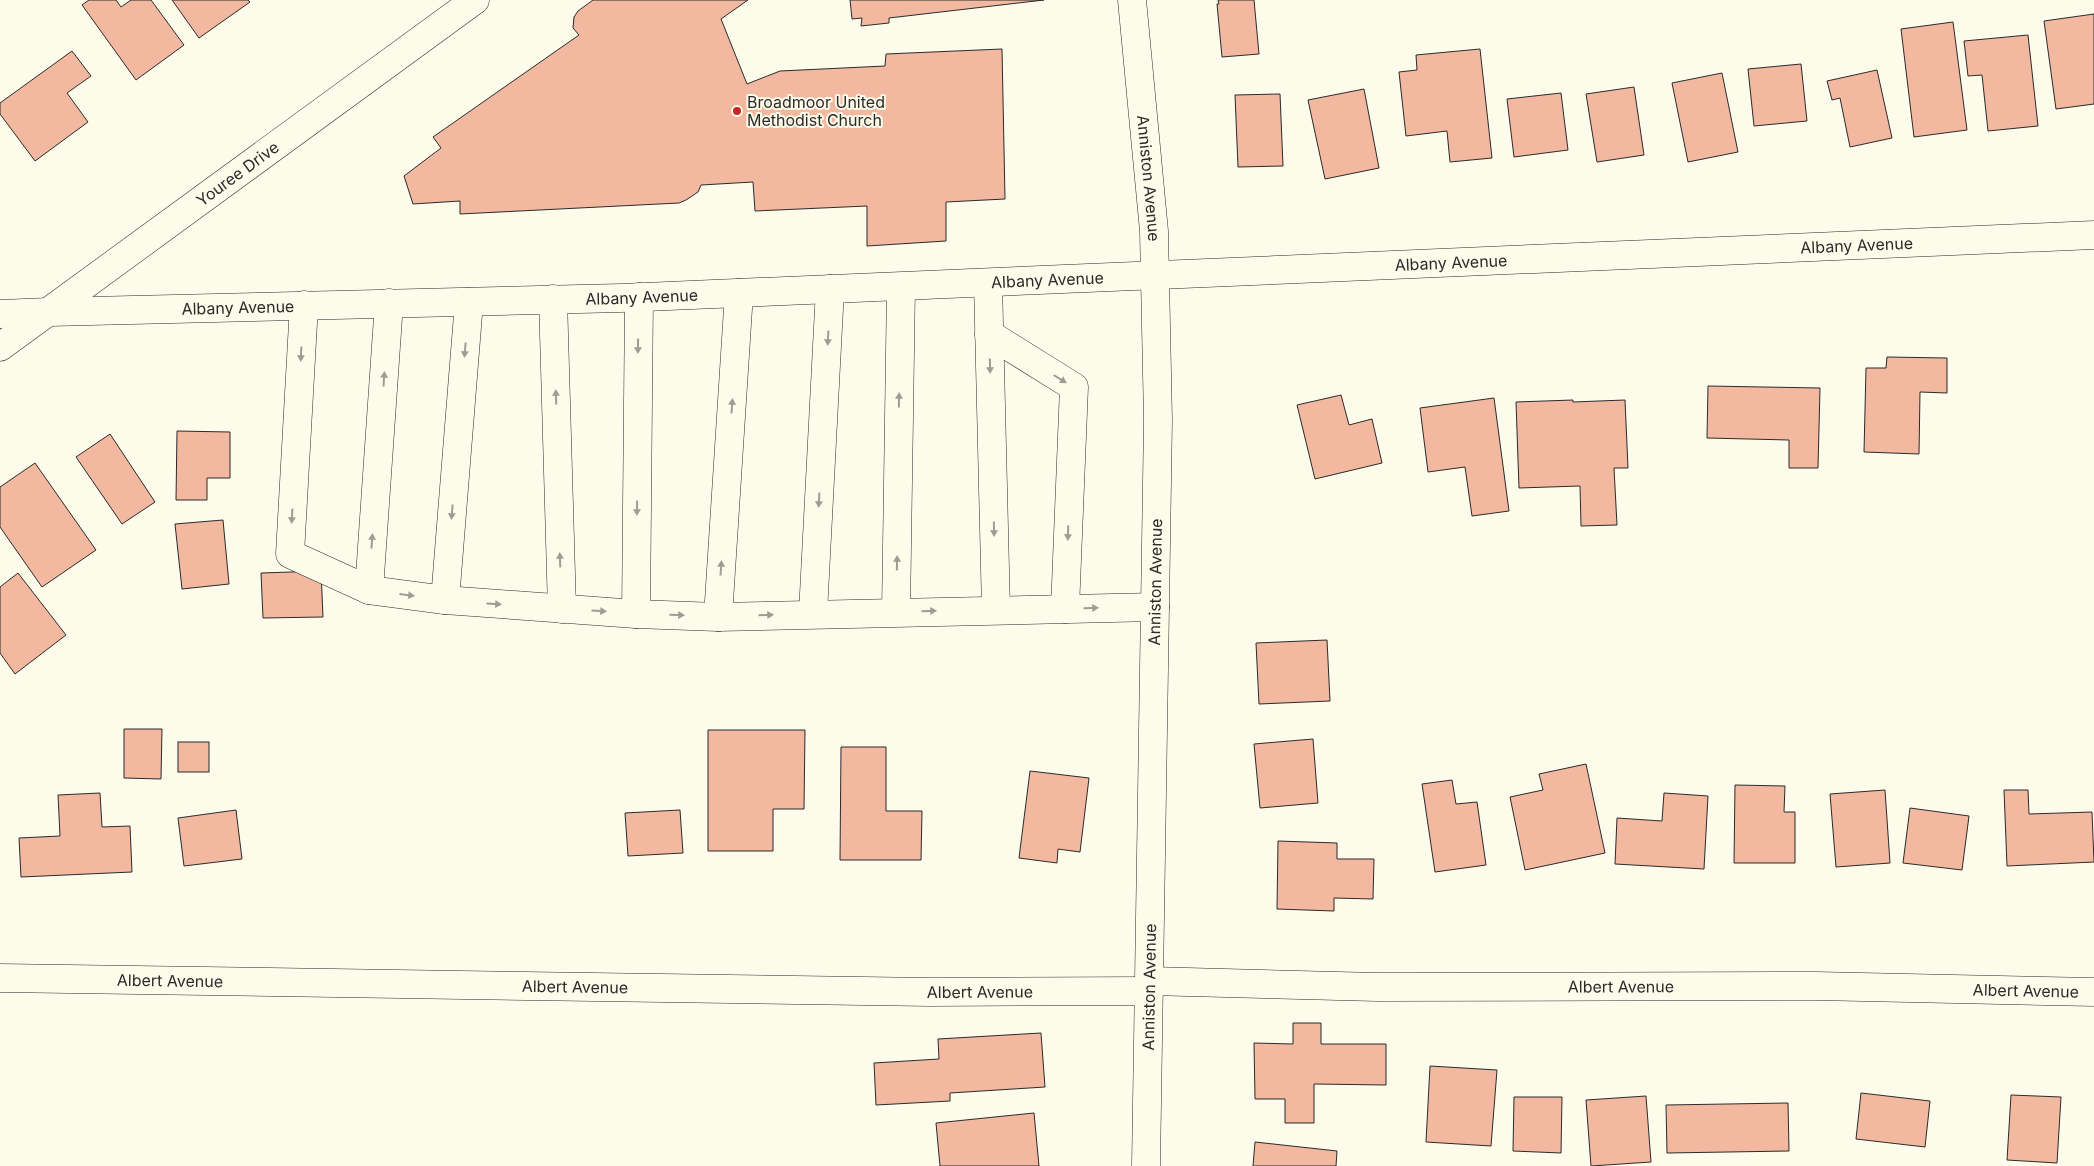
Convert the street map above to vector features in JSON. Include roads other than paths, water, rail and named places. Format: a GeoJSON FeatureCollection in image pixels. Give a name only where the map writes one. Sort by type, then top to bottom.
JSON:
{"type":"FeatureCollection","features":[{"type":"Feature","properties":{"kind":"street","name":"Youree Drive"},"geometry":{"type":"LineString","coordinates":[[0,347],[474,0]]}},
{"type":"Feature","properties":{"kind":"street","name":"Anniston Avenue"},"geometry":{"type":"LineString","coordinates":[[1132,0],[1154,231],[1158,420],[1146,1166]]}},
{"type":"Feature","properties":{"kind":"street","name":"Albany Avenue"},"geometry":{"type":"LineString","coordinates":[[0,314],[638,297],[2094,235]]}},
{"type":"Feature","properties":{"kind":"street"},"geometry":{"type":"LineString","coordinates":[[988,283],[996,610]]}},
{"type":"Feature","properties":{"kind":"street"},"geometry":{"type":"LineString","coordinates":[[896,612],[901,286]]}},
{"type":"Feature","properties":{"kind":"street"},"geometry":{"type":"LineString","coordinates":[[814,613],[830,289]]}},
{"type":"Feature","properties":{"kind":"street"},"geometry":{"type":"LineString","coordinates":[[718,617],[739,293]]}},
{"type":"Feature","properties":{"kind":"street"},"geometry":{"type":"LineString","coordinates":[[636,614],[638,297]]}},
{"type":"Feature","properties":{"kind":"street"},"geometry":{"type":"LineString","coordinates":[[553,300],[562,609]]}},
{"type":"Feature","properties":{"kind":"street"},"geometry":{"type":"LineString","coordinates":[[445,600],[469,302]]}},
{"type":"Feature","properties":{"kind":"street"},"geometry":{"type":"LineString","coordinates":[[369,590],[389,303]]}},
{"type":"Feature","properties":{"kind":"street"},"geometry":{"type":"LineString","coordinates":[[304,305],[290,554],[369,590],[445,600],[636,614],[718,617],[814,613],[1155,607]]}},
{"type":"Feature","properties":{"kind":"street"},"geometry":{"type":"LineString","coordinates":[[989,334],[1074,388],[1065,609]]}},
{"type":"Feature","properties":{"kind":"street","name":"Albert Avenue"},"geometry":{"type":"LineString","coordinates":[[0,978],[930,992],[1149,986],[1816,986],[2094,992]]}},
{"type":"Feature","properties":{"kind":"place","name":"Broadmoor United Methodist Church"},"geometry":{"type":"Point","coordinates":[737,111]}}]}
